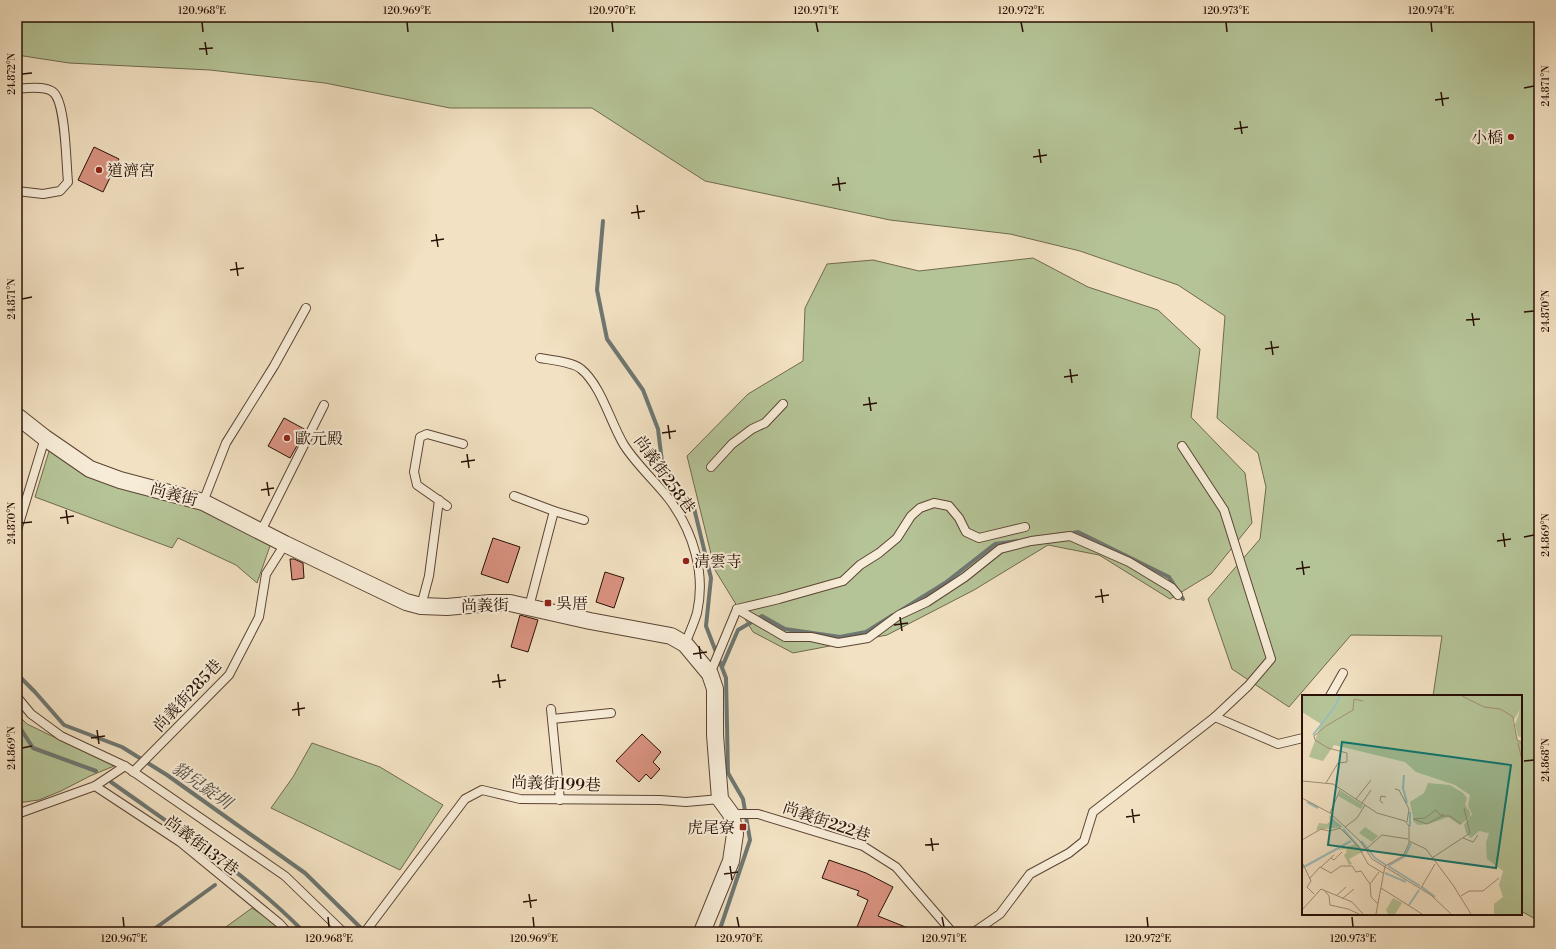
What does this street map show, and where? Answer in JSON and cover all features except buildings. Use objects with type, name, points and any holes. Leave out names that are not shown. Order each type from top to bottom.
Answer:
[{"type":"street","name":"尚義街","points":[[17,416],[45,438],[90,469],[120,480],[203,502],[380,591],[406,602],[421,606],[447,607],[510,602],[590,621],[671,636],[686,644],[711,670],[715,689],[715,735],[720,799]]},
{"type":"street","points":[[702,932],[731,862],[735,834],[731,814],[720,799]]},
{"type":"lane","points":[[17,88],[41,88],[53,91],[59,99],[63,117],[68,182],[60,191],[43,194],[17,191]]},
{"type":"lane","points":[[203,502],[226,443],[274,366],[306,308]]},
{"type":"lane","name":"尚義街258巷","points":[[540,358],[581,368],[600,395],[624,445],[669,500],[687,528],[697,557],[700,588],[697,612],[686,644]]},
{"type":"lane","points":[[711,467],[732,444],[752,429],[765,423],[783,404]]},
{"type":"lane","points":[[261,532],[324,405]]},
{"type":"lane","points":[[447,506],[417,485],[414,472],[420,437],[427,434],[463,444]]},
{"type":"lane","points":[[17,530],[45,438]]},
{"type":"lane","points":[[974,932],[1000,914],[1030,874],[1069,853],[1084,841],[1093,812],[1215,717],[1248,686],[1271,659],[1224,510],[1182,446]]},
{"type":"lane","points":[[514,496],[554,511],[584,520]]},
{"type":"lane","points":[[421,606],[429,576],[439,500]]},
{"type":"lane","points":[[737,609],[843,581],[860,564],[879,553],[897,538],[911,516],[920,508],[934,503],[948,506],[959,518],[966,532],[979,538],[1025,527]]},
{"type":"lane","points":[[529,607],[554,511]]},
{"type":"lane","points":[[737,609],[785,637],[811,637],[838,643],[868,638],[899,615],[927,602],[966,577],[1000,549],[1030,542],[1070,536],[1129,562],[1156,577],[1172,588],[1178,595]]},
{"type":"lane","name":"尚義街285巷","points":[[133,772],[151,752],[229,675],[259,617],[266,574],[285,544]]},
{"type":"lane","points":[[711,670],[737,609]]},
{"type":"lane","points":[[1331,695],[1343,673]]},
{"type":"lane","name":"尚義街137巷","points":[[17,697],[31,714],[61,736],[125,766],[285,876],[343,932]]},
{"type":"lane","points":[[551,710],[560,800]]},
{"type":"lane","points":[[552,719],[611,713]]},
{"type":"lane","points":[[1215,717],[1278,744],[1302,738]]},
{"type":"lane","points":[[17,814],[95,786],[125,766]]},
{"type":"lane","name":"尚義街137巷","points":[[95,786],[180,842],[279,923],[287,932]]},
{"type":"lane","name":"尚義街199巷","points":[[367,930],[465,799],[482,790],[520,799],[660,800],[686,802],[720,799]]},
{"type":"lane","name":"尚義街222巷","points":[[731,814],[754,814],[863,846],[896,867],[952,932]]},
{"type":"green space","points":[[17,17],[1539,17],[1539,921],[1522,912],[1522,695],[1433,695],[1442,636],[1351,635],[1289,707],[1232,669],[1208,599],[1260,539],[1266,487],[1258,453],[1217,418],[1225,316],[1178,285],[1080,251],[1010,234],[890,220],[705,181],[592,108],[450,108],[325,83],[210,70],[69,63],[17,55]]},
{"type":"green space","points":[[1033,258],[1088,287],[1158,310],[1200,349],[1191,417],[1245,473],[1252,523],[1211,574],[1170,599],[1099,555],[1048,545],[974,590],[887,635],[793,653],[753,632],[715,570],[687,456],[748,394],[803,361],[805,308],[827,264],[873,260],[919,271]]},
{"type":"green space","points":[[50,448],[203,507],[271,543],[257,583],[236,565],[178,538],[172,548],[35,497]]},
{"type":"green space","points":[[17,714],[27,724],[114,766],[39,800],[17,803]]},
{"type":"green space","points":[[312,743],[380,767],[443,805],[400,870],[271,808],[293,777]]},
{"type":"green space","points":[[252,908],[282,928],[285,932],[219,932]]},
{"type":"waterway","points":[[603,221],[597,290],[607,339],[643,390],[658,429],[663,470],[694,508],[711,578],[706,626],[726,678],[728,773],[743,799],[750,840],[719,932]]},
{"type":"waterway","points":[[1068,534],[1078,532],[1169,577],[1183,599]]},
{"type":"waterway","points":[[900,611],[945,583],[995,544],[1018,541]]},
{"type":"waterway","points":[[722,667],[738,630],[762,616],[785,629],[840,637],[866,632],[893,615]]},
{"type":"waterway","name":"貓兒錠圳","points":[[17,674],[64,725],[122,747],[167,775],[305,873],[365,932]]},
{"type":"waterway","points":[[17,723],[33,748],[96,771]]},
{"type":"waterway","points":[[111,782],[235,871],[304,932]]},
{"type":"waterway","points":[[150,932],[215,885]]},
{"type":"place","name":"小橋","points":[[1511,137]]},
{"type":"place","name":"道濟宮","points":[[99,170]]},
{"type":"place","name":"歐元殿","points":[[287,438]]},
{"type":"place","name":"清雲寺","points":[[686,561]]},
{"type":"place","name":"吳厝","points":[[548,603]]},
{"type":"place","name":"虎尾寮","points":[[743,827]]}]
